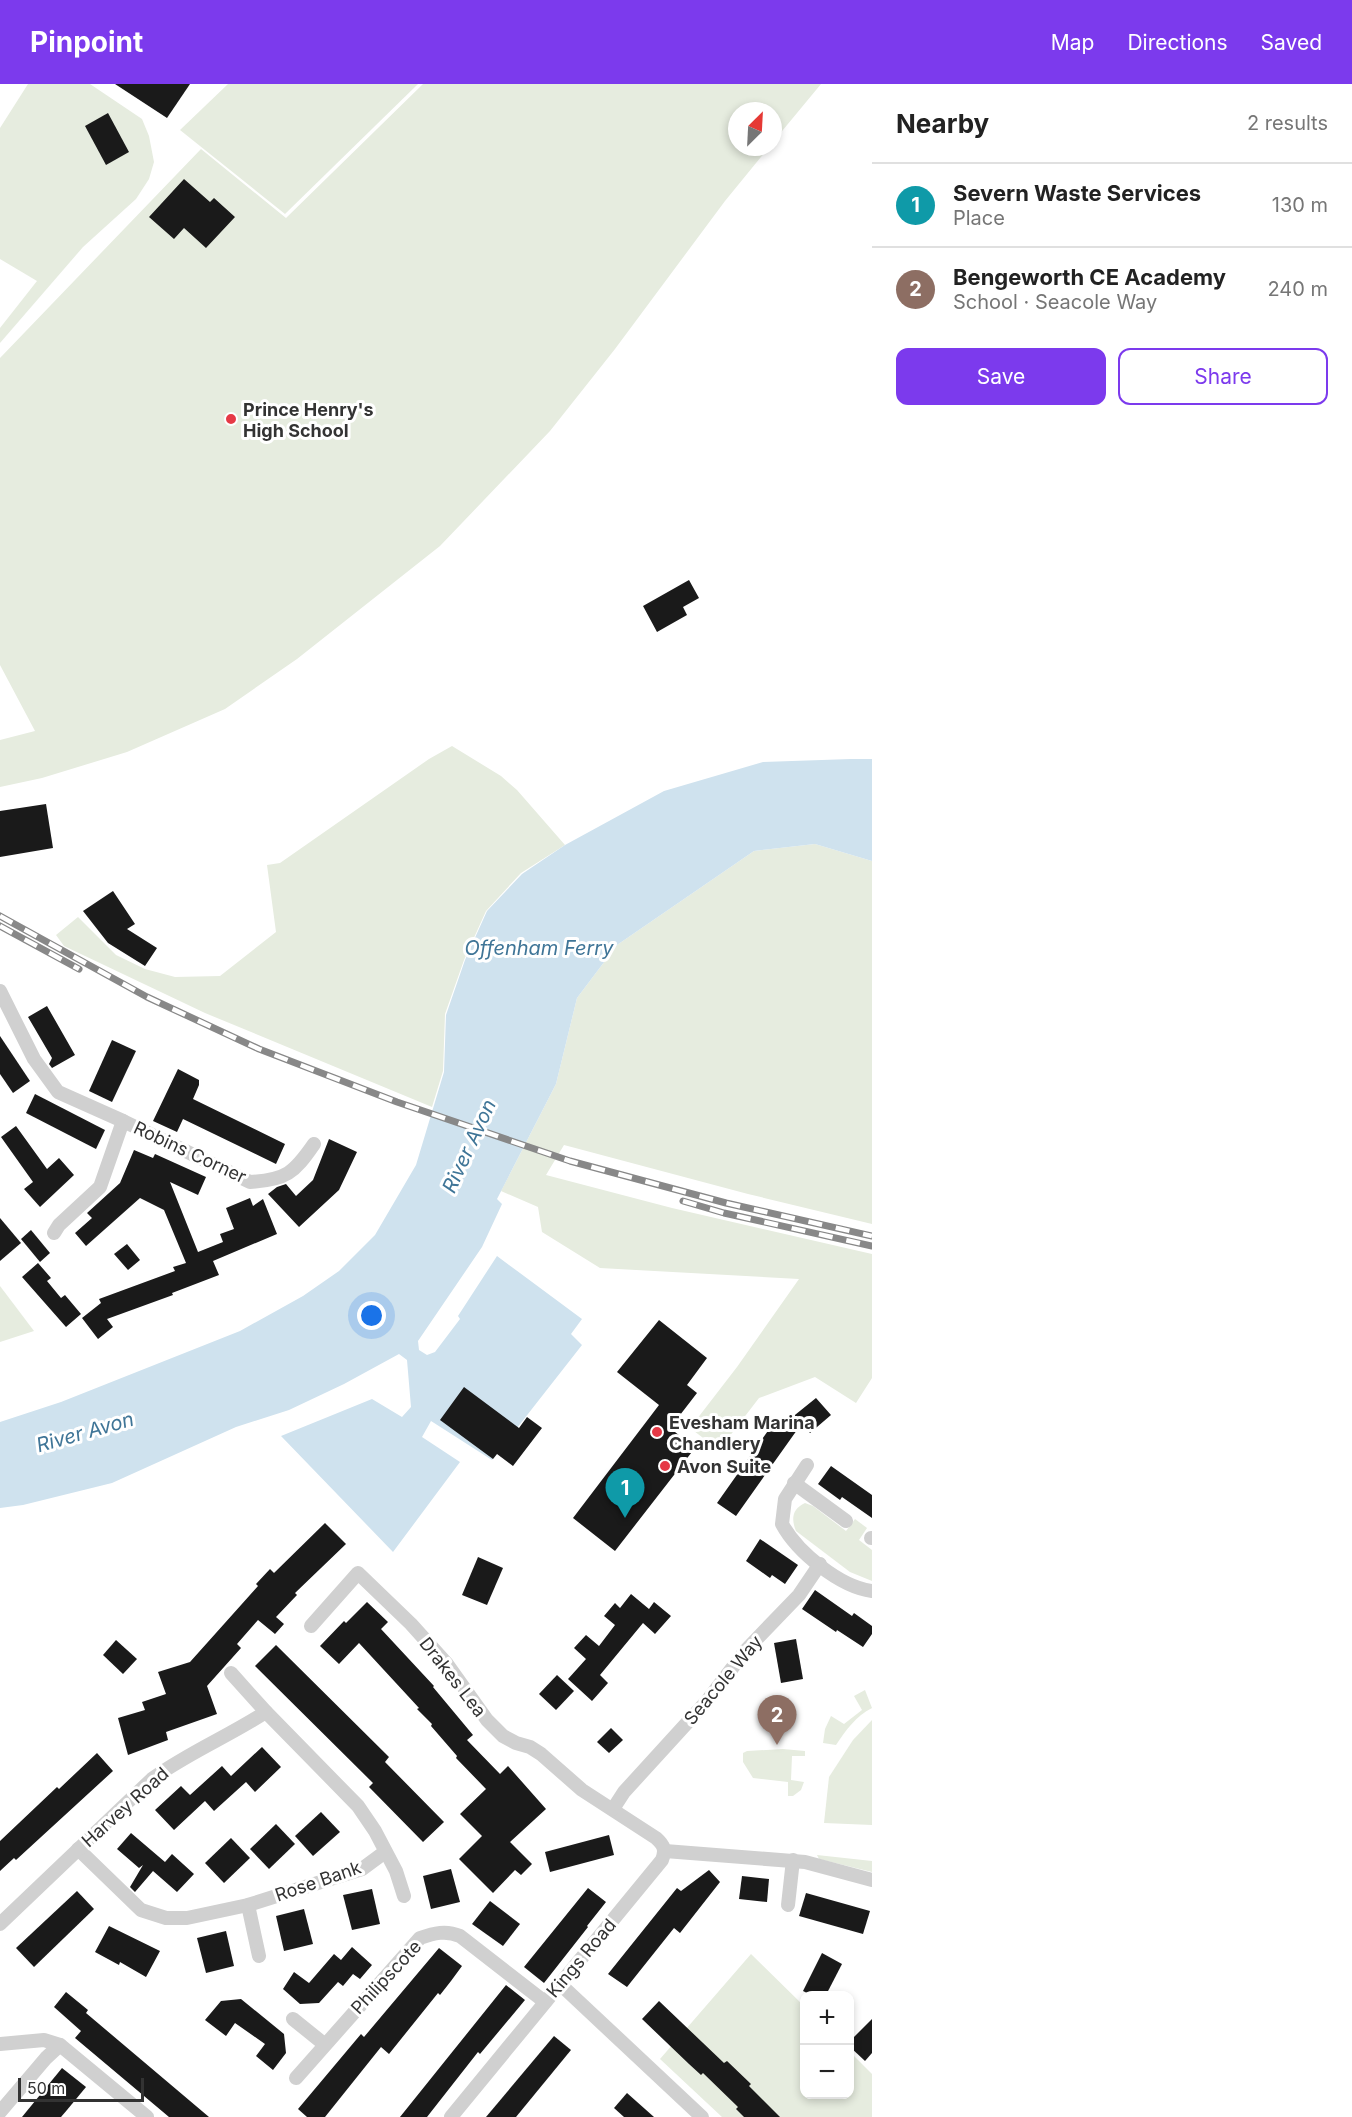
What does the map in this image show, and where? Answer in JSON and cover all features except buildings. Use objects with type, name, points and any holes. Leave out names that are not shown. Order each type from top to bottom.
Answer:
[{"type":"street","name":"Robins Corner","points":[[0,991],[34,1059],[58,1092],[250,1182],[270,1181],[292,1172],[314,1144]]},
{"type":"street","name":"Robins Corner","points":[[54,1233],[59,1225],[100,1187],[123,1121]]},
{"type":"street","points":[[807,1465],[785,1499],[782,1524],[798,1547],[820,1564],[845,1582],[872,1591]]},
{"type":"street","points":[[794,1483],[846,1521]]},
{"type":"street","name":"Seacole Way","points":[[613,1809],[624,1792],[707,1701],[746,1650],[799,1595],[820,1564]]},
{"type":"street","name":"Drakes Lea","points":[[311,1626],[358,1573],[411,1624],[447,1664],[487,1720],[503,1736],[541,1754],[582,1790],[613,1809]]},
{"type":"street","points":[[231,1673],[358,1806],[375,1831],[396,1871],[404,1896]]},
{"type":"street","name":"Harvey Road","points":[[0,1924],[152,1779],[177,1761],[238,1730],[266,1712]]},
{"type":"street","points":[[613,1809],[656,1838],[663,1844],[665,1851],[793,1860],[872,1880]]},
{"type":"street","name":"Rose Bank","points":[[78,1849],[132,1903],[151,1915],[166,1918],[187,1918],[248,1905],[362,1869],[385,1852]]},
{"type":"street","name":"Kings Road","points":[[451,2117],[662,1860],[665,1851]]},
{"type":"street","points":[[788,1905],[793,1860]]},
{"type":"street","points":[[248,1905],[259,1956]]},
{"type":"street","name":"Philipscote","points":[[296,2078],[420,1938],[432,1934],[451,1933],[460,1936],[545,2001]]},
{"type":"street","points":[[560,1984],[702,2117]]},
{"type":"street","points":[[293,2019],[324,2044]]},
{"type":"street","points":[[0,2044],[44,2040],[60,2045],[147,2117]]},
{"type":"street","points":[[0,2112],[60,2045]]},
{"type":"shaded area","points":[[28,84],[90,84],[142,119],[149,136],[154,162],[149,179],[136,199],[83,247],[0,343],[0,328],[37,281],[0,259],[0,128]]},
{"type":"shaded area","points":[[228,84],[418,84],[285,214],[180,130]]},
{"type":"shaded area","name":"Prince Henry's High School","points":[[423,84],[821,84],[782,131],[782,102],[728,102],[728,156],[762,156],[550,431],[440,546],[297,659],[225,709],[127,752],[42,778],[0,787],[0,740],[35,731],[0,665],[0,358],[201,149],[286,218]]},
{"type":"shaded area","points":[[452,746],[501,776],[517,790],[565,845],[521,873],[486,911],[464,960],[445,1014],[443,1071],[432,1107],[205,1013],[64,946],[56,935],[78,917],[116,955],[145,969],[175,977],[220,976],[276,932],[267,865],[280,863],[429,759]]},
{"type":"shaded area","points":[[815,844],[872,861],[872,1224],[564,1145],[546,1175],[672,1208],[872,1254],[872,1378],[856,1403],[815,1377],[759,1398],[719,1450],[690,1428],[737,1367],[799,1279],[600,1268],[542,1232],[538,1207],[501,1191],[556,1084],[577,998],[617,945],[754,851]]},
{"type":"shaded area","points":[[0,1286],[34,1331],[0,1342]]},
{"type":"shaded area","points":[[805,1503],[813,1506],[846,1531],[855,1519],[867,1528],[859,1540],[872,1550],[872,1581],[850,1572],[796,1531],[793,1522],[795,1511]]},
{"type":"shaded area","points":[[865,1690],[872,1708],[856,1719],[836,1745],[823,1743],[825,1729],[831,1716],[844,1724],[862,1710],[854,1696]]},
{"type":"shaded area","points":[[872,1720],[872,1825],[824,1823],[829,1777],[853,1740]]},
{"type":"shaded area","points":[[783,1749],[805,1751],[805,1756],[792,1756],[791,1780],[804,1782],[801,1790],[793,1796],[788,1796],[788,1782],[753,1778],[743,1762],[743,1753],[747,1751]]},
{"type":"shaded area","points":[[817,1855],[872,1861],[872,1872],[819,1859]]},
{"type":"shaded area","points":[[751,1954],[800,2002],[800,2099],[854,2099],[854,2056],[872,2074],[872,2117],[722,2117],[660,2059]]},
{"type":"water","name":"Offenham Ferry","points":[[872,759],[872,861],[815,844],[754,851],[617,945],[577,998],[556,1084],[497,1199],[502,1204],[482,1247],[418,1341],[419,1350],[427,1355],[435,1352],[460,1319],[458,1316],[497,1256],[582,1319],[571,1334],[582,1345],[492,1460],[431,1421],[422,1437],[460,1462],[393,1552],[281,1436],[372,1399],[402,1417],[411,1407],[407,1360],[399,1354],[289,1410],[236,1427],[112,1483],[23,1505],[0,1508],[0,1422],[61,1402],[240,1331],[303,1296],[339,1271],[375,1235],[416,1165],[444,1072],[446,1015],[465,960],[487,911],[522,874],[565,845],[664,791],[763,762]]},
{"type":"railway","points":[[0,916],[147,997],[259,1049],[397,1102],[570,1161],[726,1203],[872,1236]]},
{"type":"railway","points":[[0,926],[79,969]]},
{"type":"railway","points":[[683,1201],[724,1213],[872,1246]]},
{"type":"place","name":"Prince Henry's High School","points":[[231,419]]},
{"type":"place","name":"Evesham Marina Chandlery","points":[[657,1432]]},
{"type":"place","name":"Avon Suite","points":[[665,1466]]},
{"type":"place","name":"Severn Waste Services","points":[[625,1518]]},
{"type":"place","name":"Bengeworth CE Academy","points":[[777,1745]]},
{"type":"water label","name":"River Avon","points":[[469,1146]]},
{"type":"water label","name":"River Avon","points":[[85,1432]]}]
